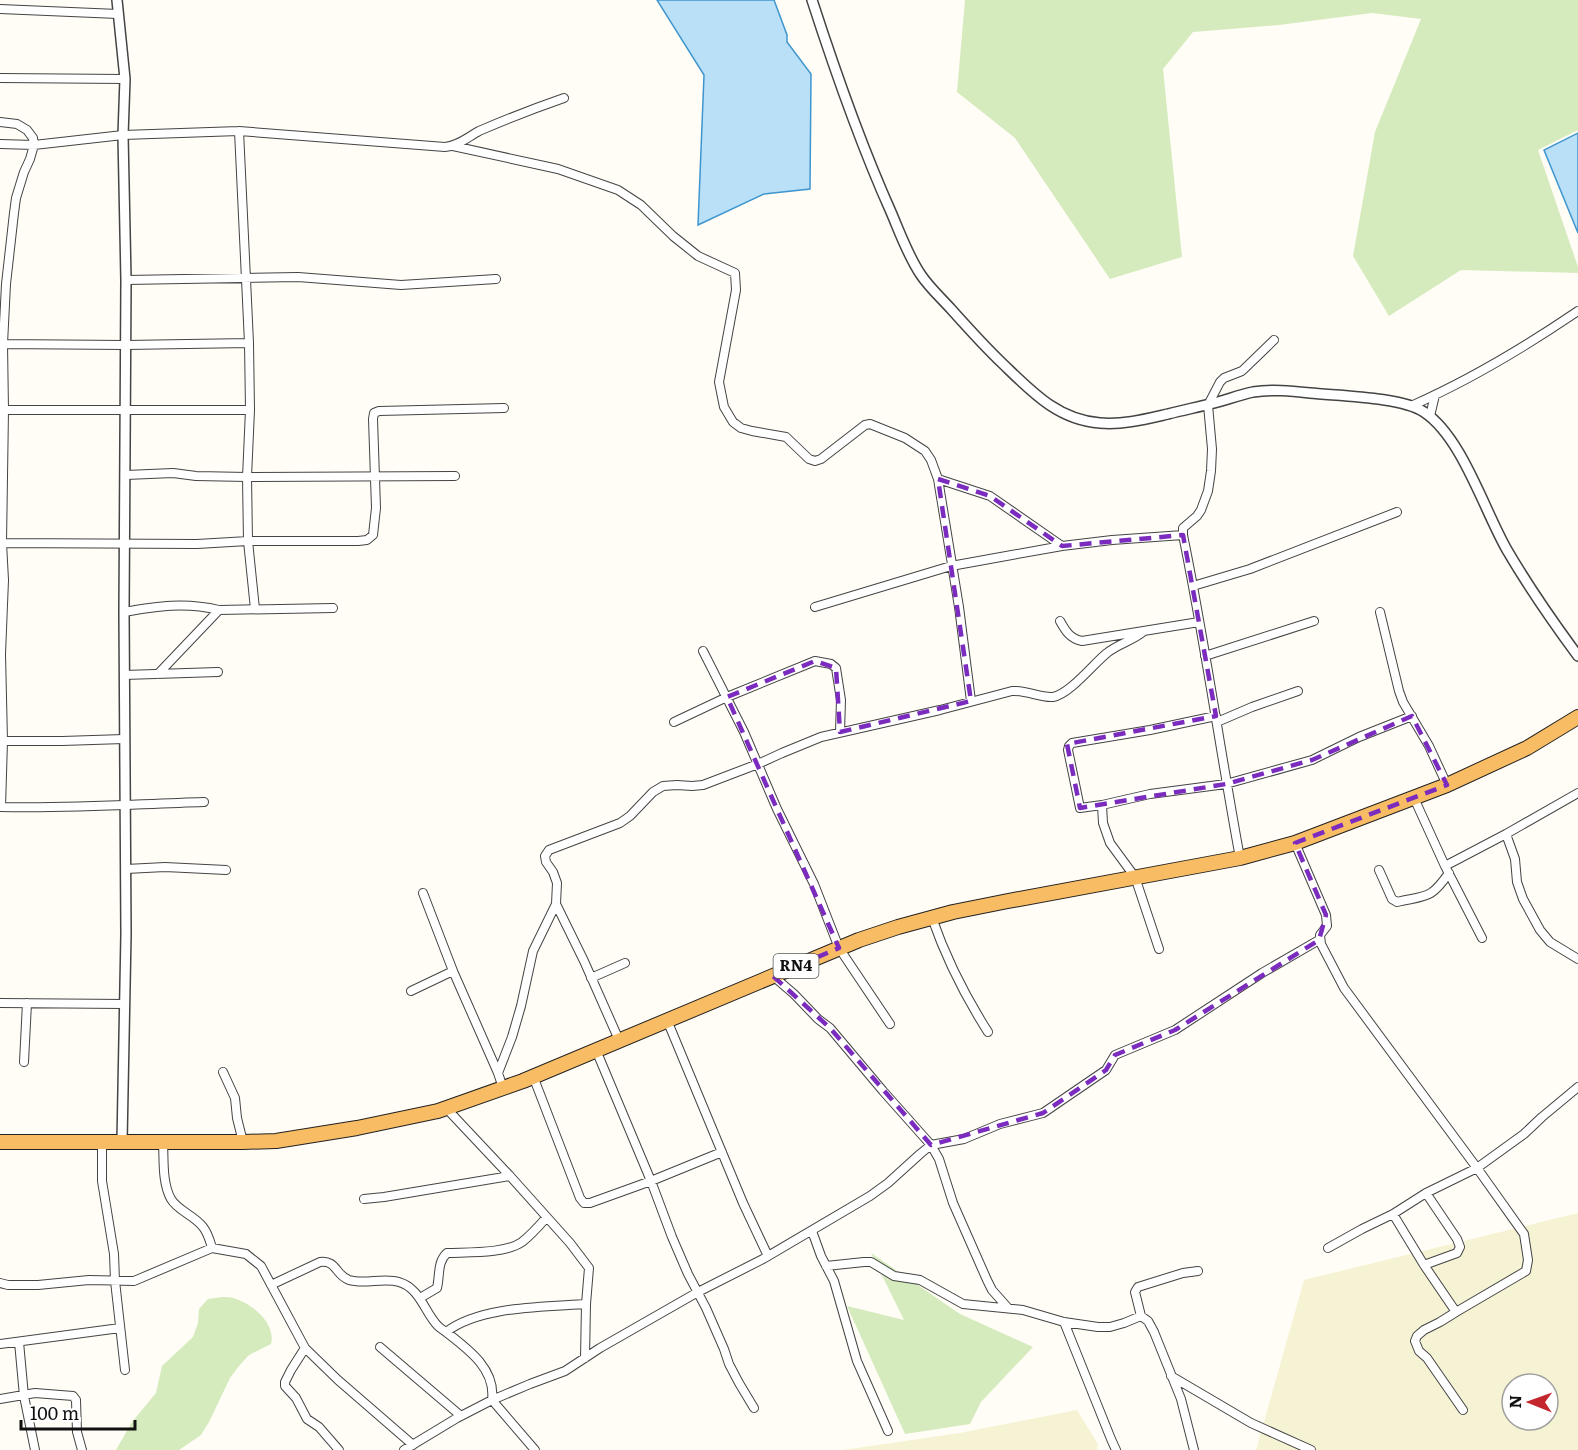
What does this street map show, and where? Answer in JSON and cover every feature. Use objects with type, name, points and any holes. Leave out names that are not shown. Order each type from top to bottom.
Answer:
[{"type":"highway","name":"RN4","points":[[0,1142],[276,1141],[357,1128],[446,1108],[533,1077],[839,948],[898,927],[1008,901],[1240,858],[1294,843],[1447,785],[1527,748],[1578,717]]},
{"type":"street","points":[[117,0],[125,79],[123,135],[126,280],[124,543],[126,869],[122,1142]]},
{"type":"street","points":[[812,0],[875,177],[912,259],[928,284],[984,345],[1034,394],[1059,412],[1082,420],[1104,423],[1140,420],[1250,393],[1276,390],[1378,399],[1411,406],[1430,416],[1453,442],[1516,566],[1578,656]]},
{"type":"street","points":[[0,9],[118,14]]},
{"type":"street","points":[[0,78],[125,79]]},
{"type":"street","points":[[453,146],[477,132],[564,98]]},
{"type":"street","points":[[0,122],[17,124],[27,130],[33,138],[34,145],[16,198],[1,344],[1,543],[4,580],[0,807],[204,802]]},
{"type":"street","points":[[239,132],[249,343],[248,541],[255,609]]},
{"type":"street","points":[[0,144],[34,145],[123,135],[239,132],[453,146],[558,169],[618,190],[641,205],[698,256],[735,273],[736,290],[719,382],[724,407],[733,422],[741,428],[786,437],[809,459],[815,461],[821,459],[865,424],[875,425],[905,438],[925,451],[938,479],[959,607],[971,701]]},
{"type":"street","points":[[126,280],[298,277],[400,285],[496,279]]},
{"type":"street","points":[[1411,406],[1435,396],[1512,354],[1578,311]]},
{"type":"street","points":[[1240,858],[1184,536],[1185,525],[1197,516],[1208,491],[1212,449],[1208,405],[1224,378],[1242,371],[1274,340]]},
{"type":"street","points":[[1,344],[249,343]]},
{"type":"street","points":[[1430,416],[1435,396]]},
{"type":"street","points":[[1,543],[197,544],[367,540],[373,535],[376,508],[374,414],[379,411],[504,408]]},
{"type":"street","points":[[2,410],[250,410]]},
{"type":"street","points":[[126,475],[173,473],[247,477],[455,476]]},
{"type":"street","points":[[938,479],[990,496],[1062,546]]},
{"type":"street","points":[[1193,586],[1250,569],[1397,513]]},
{"type":"street","points":[[815,607],[951,566],[1062,546],[1112,540],[1184,536]]},
{"type":"street","points":[[124,612],[180,605],[219,610],[333,608]]},
{"type":"street","points":[[158,674],[219,610]]},
{"type":"street","points":[[1380,612],[1399,691],[1447,785]]},
{"type":"street","points":[[1060,621],[1072,638],[1082,641],[1199,622]]},
{"type":"street","points":[[1205,656],[1314,621]]},
{"type":"street","points":[[619,1040],[556,904],[556,883],[545,856],[549,850],[620,823],[653,792],[663,786],[703,785],[821,737],[1012,691],[1021,690],[1042,696],[1056,696],[1084,676],[1104,655],[1143,632]]},
{"type":"street","points":[[703,651],[727,697],[814,885],[839,948],[890,1024]]},
{"type":"street","points":[[674,722],[727,697],[815,661],[831,664],[836,668],[841,700],[840,732]]},
{"type":"street","points":[[124,675],[218,672]]},
{"type":"street","points":[[1298,691],[1217,719],[1072,743],[1068,750],[1080,808],[1150,794],[1226,784],[1312,760],[1359,737],[1412,716]]},
{"type":"street","points":[[1,741],[124,739]]},
{"type":"street","points":[[1379,870],[1392,899],[1397,902],[1424,897],[1433,893],[1447,869],[1578,793]]},
{"type":"street","points":[[1414,798],[1482,938]]},
{"type":"street","points":[[1102,805],[1103,823],[1110,843],[1135,878],[1160,949]]},
{"type":"street","points":[[1506,834],[1513,850],[1517,882],[1523,899],[1540,930],[1550,942],[1578,959]]},
{"type":"street","points":[[1294,843],[1326,915],[1327,926],[1319,940],[1344,988],[1524,1234],[1528,1265],[1526,1271],[1424,1330],[1415,1341],[1419,1351],[1427,1358],[1463,1410]]},
{"type":"street","points":[[126,869],[175,867],[226,870]]},
{"type":"street","points":[[423,893],[453,971],[503,1088]]},
{"type":"street","points":[[498,1073],[521,1006],[533,951],[556,904]]},
{"type":"street","points":[[932,918],[941,944],[970,1003],[988,1032]]},
{"type":"street","points":[[0,1282],[8,1285],[38,1285],[89,1280],[134,1281],[212,1248],[246,1254],[261,1266],[305,1348],[313,1358],[408,1448],[492,1400],[565,1371],[600,1348],[812,1231],[888,1183],[931,1145],[964,1139],[1000,1124],[1043,1113],[1106,1070],[1115,1055],[1175,1030],[1262,973],[1319,940]]},
{"type":"street","points":[[591,978],[625,963]]},
{"type":"street","points":[[411,992],[453,971]]},
{"type":"street","points":[[773,976],[830,1028],[931,1145],[939,1159],[953,1203],[987,1280],[992,1290],[1008,1308]]},
{"type":"street","points":[[0,1003],[125,1004]]},
{"type":"street","points":[[24,1062],[27,1003]]},
{"type":"street","points":[[667,1020],[743,1203],[768,1256]]},
{"type":"street","points":[[596,1050],[651,1181],[672,1238],[714,1325],[729,1364],[754,1408]]},
{"type":"street","points":[[223,1072],[235,1098],[243,1142]]},
{"type":"street","points":[[533,1077],[580,1198],[584,1203],[590,1203],[651,1181],[722,1152]]},
{"type":"street","points":[[1328,1248],[1393,1214],[1426,1193],[1477,1168],[1524,1134],[1578,1087]]},
{"type":"street","points":[[446,1108],[570,1243],[589,1268],[585,1358]]},
{"type":"street","points":[[102,1142],[102,1181],[114,1254],[125,1370]]},
{"type":"street","points":[[163,1143],[165,1177],[171,1200],[202,1226],[212,1248]]},
{"type":"street","points":[[364,1199],[510,1176]]},
{"type":"street","points":[[1424,1265],[1457,1253],[1460,1247],[1426,1193]]},
{"type":"street","points":[[1393,1214],[1456,1312]]},
{"type":"street","points":[[420,1298],[436,1288],[441,1261],[447,1253],[487,1251],[510,1247],[528,1238],[546,1218]]},
{"type":"street","points":[[812,1231],[834,1281],[857,1361],[888,1431]]},
{"type":"street","points":[[271,1285],[320,1262],[332,1264],[341,1276],[353,1281],[401,1282],[420,1298],[438,1326],[469,1351],[485,1368],[493,1390],[492,1400],[535,1450]]},
{"type":"street","points":[[826,1266],[871,1262],[894,1276],[920,1280],[963,1304],[1008,1308],[1041,1314],[1064,1322],[1110,1327],[1141,1316]]},
{"type":"street","points":[[1194,1450],[1182,1400],[1151,1326],[1141,1316],[1135,1292],[1138,1287],[1183,1272],[1198,1271]]},
{"type":"street","points":[[446,1332],[459,1323],[480,1314],[586,1304]]},
{"type":"street","points":[[1064,1322],[1116,1450]]},
{"type":"street","points":[[0,1344],[120,1328]]},
{"type":"street","points":[[19,1342],[24,1396],[35,1450]]},
{"type":"street","points":[[380,1347],[461,1416]]},
{"type":"street","points":[[305,1348],[291,1370],[285,1386],[296,1398],[307,1419],[319,1427],[339,1450]]},
{"type":"street","points":[[1172,1376],[1251,1423],[1311,1450]]},
{"type":"street","points":[[0,1399],[35,1393],[73,1396],[76,1400],[77,1432],[82,1450]]},
{"type":"highlighted area","points":[[938,479],[990,496],[1062,546],[1183,535],[1216,716],[1067,744],[1080,808],[1226,784],[1312,760],[1412,716],[1447,785],[1295,843],[1326,915],[1319,940],[1175,1030],[1115,1055],[1106,1070],[1043,1113],[931,1145],[830,1028],[773,976],[839,948],[727,697],[815,661],[836,668],[840,732],[971,701]]},
{"type":"shaded area","points":[[1578,1213],[1578,1450],[1256,1450],[1304,1280]]},
{"type":"shaded area","points":[[1077,1410],[1098,1444],[1097,1450],[843,1450],[960,1433]]},
{"type":"green space","points":[[965,0],[1578,0],[1578,130],[1538,150],[1578,267],[1578,273],[1461,270],[1389,316],[1353,256],[1375,132],[1421,19],[1372,13],[1279,25],[1193,32],[1163,69],[1182,257],[1110,279],[1015,138],[957,92]]},
{"type":"green space","points":[[871,1253],[960,1314],[1033,1347],[981,1402],[970,1424],[905,1434],[847,1306],[904,1320]]},
{"type":"green space","points":[[234,1298],[243,1302],[262,1316],[270,1329],[271,1344],[249,1355],[239,1366],[230,1378],[201,1435],[179,1450],[116,1450],[132,1422],[156,1393],[162,1366],[193,1337],[198,1323],[199,1309],[208,1299]]},
{"type":"water","points":[[657,0],[774,0],[787,35],[787,42],[811,74],[810,189],[764,194],[698,225],[704,75]]},
{"type":"water","points":[[1578,133],[1578,233],[1544,150]]}]
